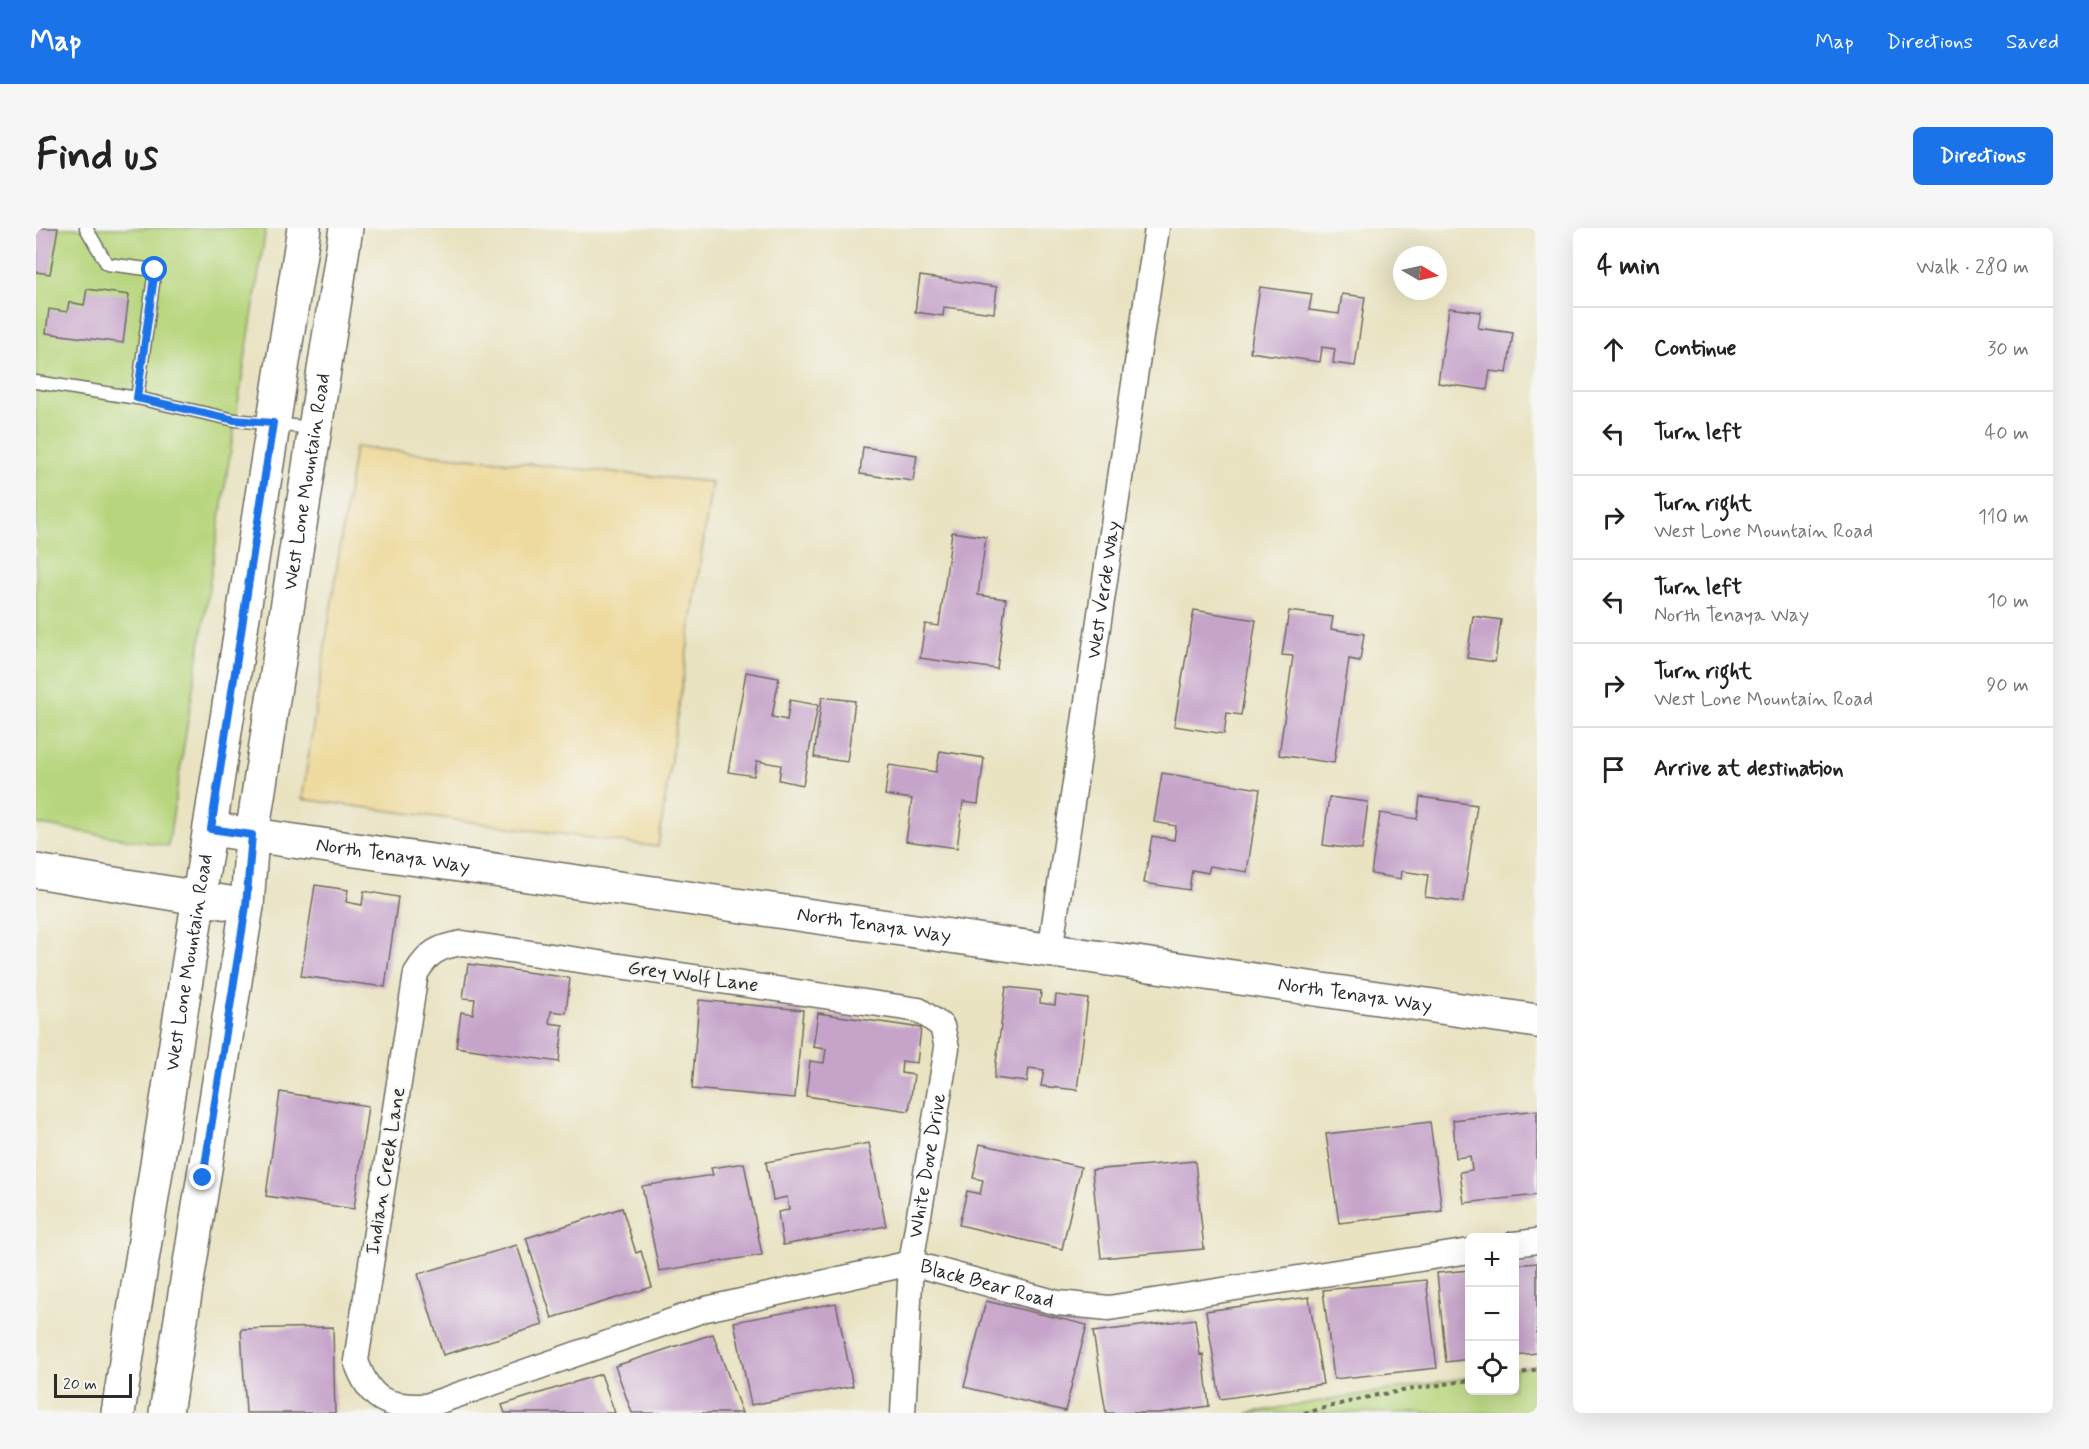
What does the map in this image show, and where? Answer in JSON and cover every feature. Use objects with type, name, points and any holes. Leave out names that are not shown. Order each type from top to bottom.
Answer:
[{"type":"main road","name":"West Lone Mountain Road","points":[[118,1413],[304,228]]},
{"type":"main road","name":"West Lone Mountain Road","points":[[166,1413],[246,906],[252,835],[346,228]]},
{"type":"main road","name":"North Tenaya Way","points":[[211,829],[1537,1021]]},
{"type":"main road","points":[[36,871],[246,906]]},
{"type":"street","name":"West Verde Way","points":[[1050,951],[1157,228]]},
{"type":"street","name":"Grey Wolf Lane","points":[[440,946],[462,943],[919,1010],[942,1026]]},
{"type":"street","name":"Indian Creek Lane","points":[[380,1399],[363,1380],[356,1360],[416,973],[427,956],[440,946]]},
{"type":"street","name":"White Dove Drive","points":[[903,1413],[911,1263],[947,1048],[942,1026]]},
{"type":"street","points":[[1519,1243],[1537,1241]]},
{"type":"street","name":"Black Bear Road","points":[[380,1399],[397,1407],[426,1406],[706,1309],[911,1263],[1058,1303],[1109,1308],[1465,1252]]},
{"type":"lane","points":[[86,228],[107,264],[155,270],[137,398]]},
{"type":"lane","points":[[36,382],[137,398],[235,420],[315,428]]},
{"type":"path","points":[[1519,1374],[1537,1369]]},
{"type":"path","points":[[1304,1413],[1377,1395],[1465,1381]]},
{"type":"green space","points":[[36,228],[266,228],[168,846],[36,824]]},
{"type":"green space","points":[[1537,1365],[1537,1413],[1247,1413],[1465,1378],[1465,1395],[1519,1395],[1519,1368]]},
{"type":"sand","points":[[355,447],[712,482],[658,847],[302,799]]},
{"type":"building","points":[[36,228],[58,228],[50,274],[36,272]]},
{"type":"building","points":[[920,276],[997,287],[994,313],[944,307],[943,316],[915,312]]},
{"type":"building","points":[[1260,287],[1312,294],[1309,310],[1339,314],[1342,294],[1365,297],[1355,366],[1333,363],[1335,349],[1322,347],[1320,362],[1250,352]]},
{"type":"building","points":[[87,289],[129,295],[123,343],[46,333],[49,309],[67,312],[69,302],[84,305]]},
{"type":"building","points":[[1449,308],[1481,312],[1478,328],[1513,333],[1507,373],[1490,371],[1487,390],[1438,383]]},
{"type":"building","points":[[863,447],[917,455],[913,481],[860,474]]},
{"type":"building","points":[[952,532],[986,537],[978,595],[1006,599],[997,669],[920,658],[925,624],[939,626]]},
{"type":"building","points":[[1194,610],[1256,620],[1241,715],[1227,713],[1224,734],[1174,726]]},
{"type":"building","points":[[1289,611],[1333,617],[1331,629],[1364,634],[1360,661],[1349,659],[1334,763],[1279,755],[1293,656],[1282,655]]},
{"type":"building","points":[[1473,616],[1501,620],[1495,662],[1467,658]]},
{"type":"building","points":[[746,672],[779,678],[772,717],[787,720],[790,700],[818,705],[803,785],[779,780],[781,765],[757,761],[754,776],[728,772]]},
{"type":"building","points":[[822,697],[855,701],[847,762],[814,757]]},
{"type":"building","points":[[940,751],[984,758],[978,804],[963,802],[957,848],[906,841],[912,799],[885,795],[889,765],[936,772]]},
{"type":"building","points":[[1162,773],[1260,789],[1247,872],[1210,866],[1208,873],[1192,870],[1189,890],[1144,883],[1152,836],[1174,840],[1176,826],[1154,822]]},
{"type":"building","points":[[1329,797],[1368,802],[1362,850],[1323,845]]},
{"type":"building","points":[[1420,797],[1477,805],[1463,902],[1425,897],[1428,875],[1402,871],[1401,879],[1371,874],[1380,813],[1417,819]]},
{"type":"building","points":[[315,885],[348,890],[346,902],[362,905],[364,891],[398,897],[385,987],[301,976]]},
{"type":"building","points":[[468,964],[570,978],[566,1013],[551,1011],[549,1023],[563,1025],[559,1062],[456,1047],[461,1012],[473,1014],[475,999],[463,998]]},
{"type":"building","points":[[1006,987],[1041,991],[1040,1003],[1055,1005],[1056,995],[1088,999],[1077,1090],[1041,1086],[1044,1070],[1029,1068],[1027,1082],[994,1078]]},
{"type":"building","points":[[699,1000],[803,1010],[795,1098],[692,1089]]},
{"type":"building","points":[[818,1013],[921,1028],[917,1063],[902,1061],[901,1073],[914,1075],[909,1111],[806,1096],[810,1061],[824,1063],[826,1049],[813,1047]]},
{"type":"building","points":[[280,1092],[368,1106],[354,1209],[266,1196]]},
{"type":"building","points":[[1537,1110],[1537,1195],[1464,1203],[1460,1172],[1472,1170],[1470,1156],[1456,1158],[1453,1120]]},
{"type":"building","points":[[1430,1122],[1442,1211],[1339,1223],[1326,1134]]},
{"type":"building","points":[[869,1143],[886,1226],[783,1245],[778,1212],[789,1210],[787,1197],[773,1200],[766,1162]]},
{"type":"building","points":[[980,1144],[1081,1167],[1062,1249],[959,1225],[967,1191],[980,1194],[983,1180],[973,1178]]},
{"type":"building","points":[[1195,1161],[1204,1249],[1101,1258],[1092,1170]]},
{"type":"building","points":[[744,1163],[762,1255],[659,1271],[642,1186],[713,1175],[711,1168]]},
{"type":"building","points":[[622,1208],[636,1253],[641,1251],[652,1287],[552,1318],[526,1238]]},
{"type":"building","points":[[517,1245],[543,1325],[443,1355],[418,1274]]},
{"type":"building","points":[[1537,1263],[1537,1353],[1519,1355],[1519,1265]]},
{"type":"building","points":[[1465,1270],[1465,1360],[1446,1362],[1437,1273]]},
{"type":"building","points":[[1426,1280],[1437,1368],[1334,1379],[1323,1290]]},
{"type":"building","points":[[1309,1297],[1323,1384],[1220,1399],[1206,1311]]},
{"type":"building","points":[[986,1301],[1087,1325],[1065,1411],[964,1387]]},
{"type":"building","points":[[836,1303],[853,1386],[751,1405],[734,1322]]},
{"type":"building","points":[[1195,1319],[1200,1355],[1203,1354],[1209,1406],[1159,1413],[1106,1413],[1093,1332]]},
{"type":"building","points":[[333,1327],[335,1413],[246,1413],[241,1329]]},
{"type":"building","points":[[713,1334],[742,1413],[632,1413],[615,1366]]},
{"type":"building","points":[[601,1374],[615,1413],[505,1413],[502,1405]]},
{"type":"route","points":[[155,270],[137,398],[235,420],[273,423],[211,829],[252,835],[246,906],[203,1178]]}]
